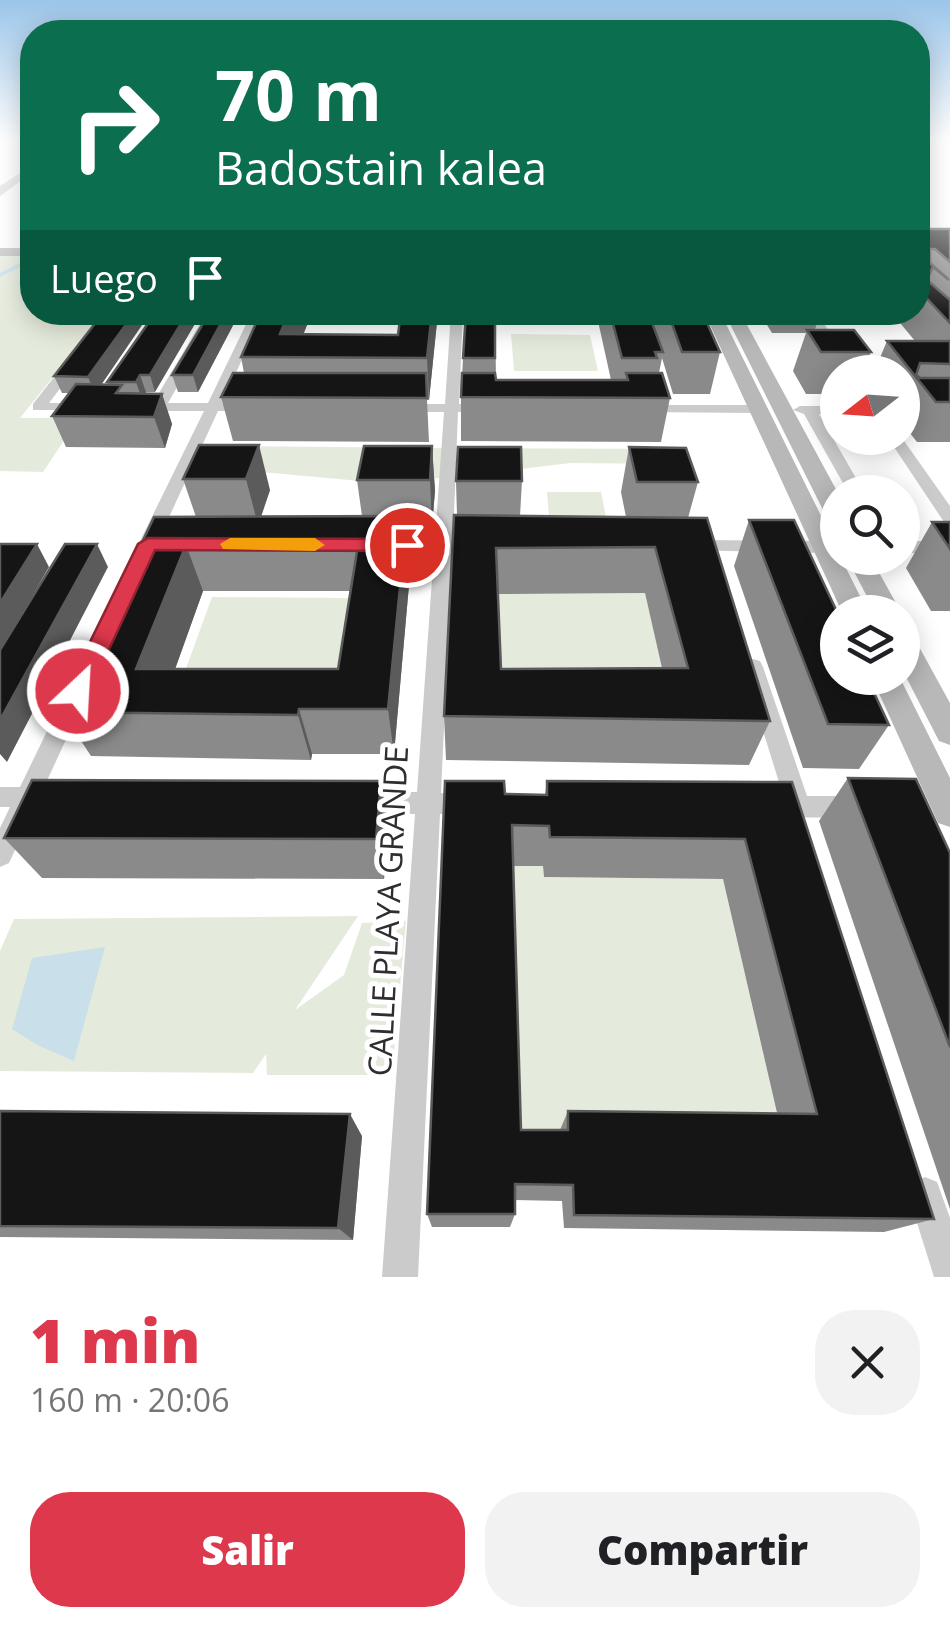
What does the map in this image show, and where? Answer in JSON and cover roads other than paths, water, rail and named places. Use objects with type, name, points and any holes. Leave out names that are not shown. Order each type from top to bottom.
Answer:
[{"type":"street","points":[[158,407],[205,325]]},
{"type":"street","points":[[137,566],[157,544],[213,407],[252,325]]},
{"type":"street","name":"CALLE PLAYA GRANDE","points":[[400,1277],[456,325]]},
{"type":"street","points":[[720,325],[820,488]]},
{"type":"street","points":[[737,325],[820,537]]},
{"type":"street","points":[[819,325],[839,355]]},
{"type":"street","points":[[89,341],[38,407],[100,403]]},
{"type":"street","points":[[128,407],[273,407]]},
{"type":"street","points":[[387,408],[510,408]]},
{"type":"street","points":[[630,408],[820,410]]},
{"type":"street","points":[[810,412],[846,475]]},
{"type":"street","points":[[907,455],[950,518]]},
{"type":"street","points":[[365,545],[482,546]]},
{"type":"street","points":[[675,546],[820,547]]},
{"type":"street","points":[[920,547],[950,547]]},
{"type":"street","points":[[746,647],[801,816]]},
{"type":"street","points":[[0,854],[86,673]]},
{"type":"street","points":[[920,675],[950,732]]},
{"type":"street","points":[[894,695],[950,812]]},
{"type":"street","points":[[332,802],[486,804]]},
{"type":"street","points":[[740,806],[801,816],[885,807]]},
{"type":"street","points":[[914,1160],[950,1272]]},
{"type":"water","points":[[105,947],[74,1061],[12,1029],[32,958]]},
{"type":"waterway","points":[[0,275],[20,265]]}]
